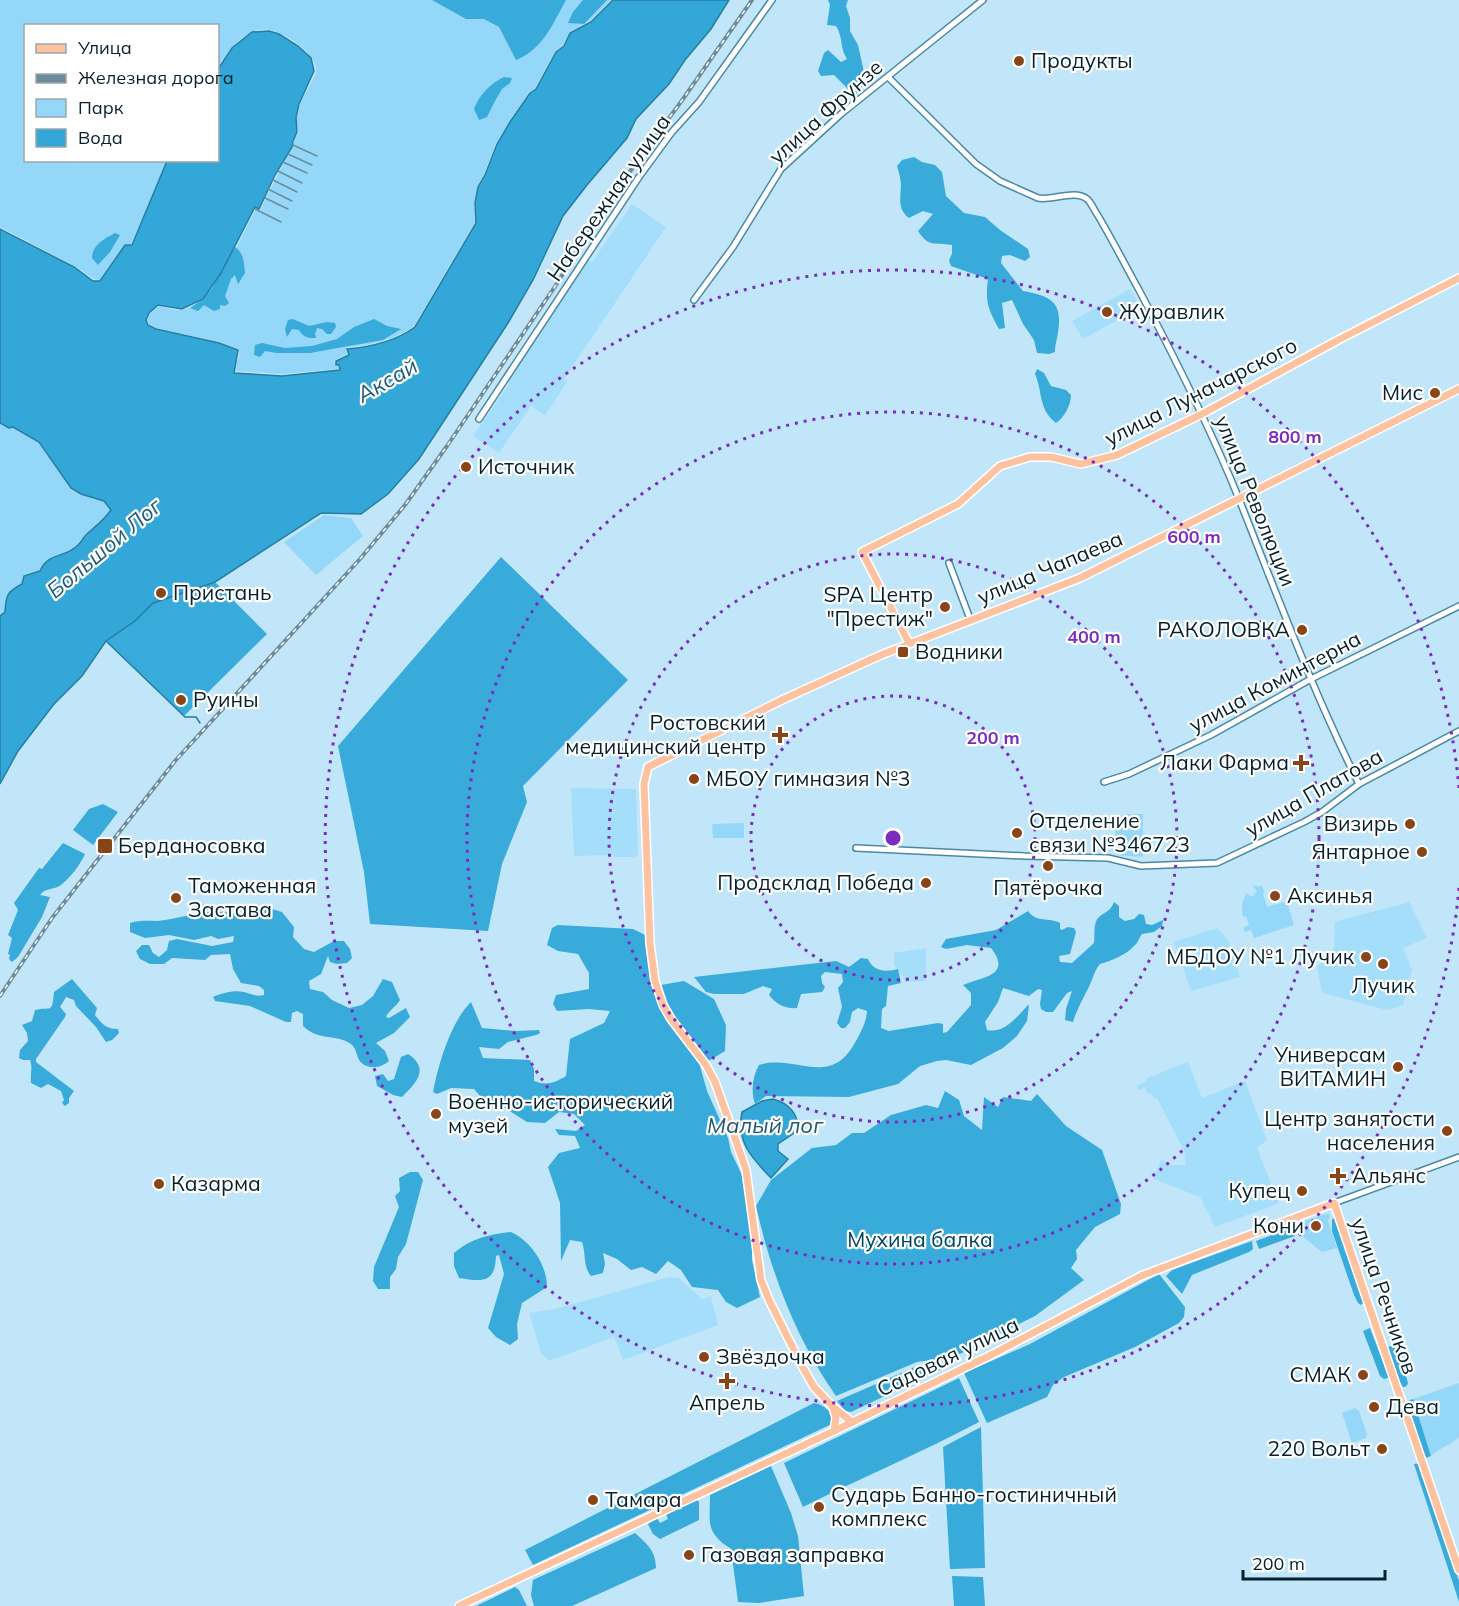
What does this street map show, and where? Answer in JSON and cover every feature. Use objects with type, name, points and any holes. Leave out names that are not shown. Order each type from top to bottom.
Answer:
[{"type":"main road","name":"улица Луначарского","points":[[909,643],[862,552],[958,504],[971,494],[990,473],[1010,462],[1040,456],[1081,464],[1117,455],[1202,414],[1459,278]]},
{"type":"main road","name":"улица Чапаева","points":[[833,1407],[814,1387],[801,1366],[769,1300],[761,1280],[751,1192],[740,1151],[711,1074],[671,1019],[663,1005],[655,981],[650,943],[644,784],[648,767],[784,699],[909,643],[1080,578],[1459,389]]},
{"type":"main road","name":"улица Речников","points":[[1335,1203],[1459,1570]]},
{"type":"main road","name":"Садовая улица","points":[[459,1606],[679,1501],[834,1431],[1025,1338],[1141,1276],[1335,1203]]},
{"type":"main road","points":[[833,1407],[852,1422]]},
{"type":"main road","points":[[833,1407],[837,1418],[834,1431]]},
{"type":"street","name":"Набережная улица","points":[[479,419],[639,177],[672,132],[699,102],[772,0]]},
{"type":"street","name":"улица Фрунзе","points":[[694,300],[733,247],[782,169],[842,114],[983,0]]},
{"type":"street","name":"улица Революции","points":[[888,77],[976,164],[988,173],[1023,192],[1045,200],[1071,195],[1087,199],[1106,229],[1202,414],[1331,728],[1359,784]]},
{"type":"street","points":[[949,563],[970,619]]},
{"type":"street","name":"улица Коминтерна","points":[[1104,782],[1129,774],[1211,735],[1311,679],[1459,606]]},
{"type":"street","name":"улица Платова","points":[[856,848],[1108,858],[1141,866],[1217,863],[1304,822],[1341,799],[1359,784],[1459,731]]},
{"type":"street","name":"Садовая улица","points":[[1335,1203],[1459,1157]]},
{"type":"shaded area","points":[[632,204],[666,227],[564,379],[567,382],[545,415],[531,406],[499,453],[473,436],[509,384],[506,381],[586,258],[592,262]]},
{"type":"shaded area","name":"Журавлик","points":[[1130,289],[1137,301],[1125,308],[1125,316],[1083,339],[1072,321]]},
{"type":"shaded area","points":[[571,788],[636,789],[638,854],[635,857],[574,856]]},
{"type":"shaded area","name":"МБДОУ №1 Лучик","points":[[1409,902],[1427,938],[1403,948],[1412,970],[1403,1005],[1387,1010],[1322,993],[1317,967],[1334,948],[1335,922]]},
{"type":"shaded area","points":[[1217,928],[1228,940],[1240,977],[1191,991],[1174,942]]},
{"type":"shaded area","points":[[926,948],[926,981],[905,982],[899,970],[894,966],[894,953]]},
{"type":"shaded area","points":[[1188,1062],[1202,1098],[1245,1081],[1267,1140],[1257,1148],[1279,1203],[1215,1227],[1200,1197],[1154,1179],[1161,1160],[1169,1165],[1186,1165],[1185,1153],[1158,1100],[1151,1093],[1148,1094],[1145,1088],[1138,1090],[1137,1086],[1147,1081],[1147,1078]]},
{"type":"shaded area","points":[[669,1277],[679,1278],[702,1299],[711,1296],[718,1325],[623,1360],[614,1337],[549,1361],[541,1353],[529,1313],[559,1308]]},
{"type":"green space","points":[[0,0],[611,0],[590,21],[569,32],[563,45],[555,51],[535,88],[529,92],[496,143],[477,187],[474,203],[475,222],[414,326],[382,341],[346,347],[347,354],[334,360],[338,369],[282,374],[236,371],[239,349],[219,342],[156,328],[147,320],[158,306],[181,310],[193,306],[205,297],[225,268],[256,209],[260,211],[299,133],[297,117],[301,101],[316,72],[315,65],[312,58],[300,46],[271,30],[262,29],[247,35],[234,46],[219,65],[219,24],[24,24],[24,162],[170,162],[131,244],[125,244],[100,280],[94,279],[75,266],[0,227]]},
{"type":"green space","points":[[432,0],[566,0],[540,43],[525,56],[516,60],[499,27],[484,19],[466,19]]},
{"type":"green space","points":[[583,0],[607,0],[584,24],[568,23],[573,12]]},
{"type":"green space","points":[[828,0],[848,0],[846,6],[850,18],[850,31],[858,45],[864,72],[861,91],[855,94],[834,75],[821,76],[818,71],[824,53],[828,50],[841,62],[847,59],[836,26],[827,25],[830,5]]},
{"type":"green space","points":[[504,77],[512,78],[510,83],[502,89],[487,117],[479,120],[474,109],[479,99],[490,86]]},
{"type":"green space","points":[[914,157],[922,162],[935,165],[942,172],[946,196],[964,213],[985,217],[1028,249],[1030,257],[1025,261],[1010,255],[1002,256],[1001,263],[1023,291],[1041,295],[1056,307],[1059,322],[1055,352],[1037,353],[1034,340],[1023,324],[1012,300],[1002,303],[1005,328],[999,329],[988,305],[988,279],[951,266],[949,260],[952,245],[925,240],[918,231],[933,214],[923,211],[909,218],[905,215],[900,204],[901,181],[897,166],[902,160]]},
{"type":"green space","points":[[115,233],[120,235],[110,252],[98,265],[92,258],[94,249]]},
{"type":"green space","points":[[235,247],[242,255],[245,273],[238,284],[235,275],[231,279],[225,296],[229,303],[225,306],[220,305],[220,309],[214,311],[204,305],[198,311],[190,308],[203,299],[212,288]]},
{"type":"green space","points":[[293,319],[309,326],[327,322],[335,323],[336,327],[331,334],[317,328],[316,338],[306,337],[299,330],[292,329],[287,337],[285,329],[288,320]]},
{"type":"green space","points":[[374,319],[387,326],[401,329],[383,340],[310,353],[265,351],[260,357],[254,355],[255,345],[262,343],[285,348],[312,346],[337,339],[354,327]]},
{"type":"green space","points":[[1037,369],[1044,373],[1051,386],[1066,390],[1071,395],[1066,411],[1056,423],[1046,412],[1035,374]]},
{"type":"green space","points":[[0,423],[9,428],[13,427],[38,442],[71,488],[81,494],[104,501],[111,510],[71,551],[56,555],[40,571],[22,578],[22,584],[12,589],[5,612],[0,616]]},
{"type":"green space","points":[[324,515],[351,518],[363,536],[316,575],[284,542]]},
{"type":"green space","points":[[501,557],[628,680],[523,786],[527,802],[502,864],[488,931],[370,924],[364,872],[338,746]]},
{"type":"green space","points":[[215,582],[267,634],[184,716],[106,641],[135,621],[153,603]]},
{"type":"green space","points":[[103,804],[118,812],[93,845],[73,830],[89,809]]},
{"type":"green space","points":[[1143,814],[1143,857],[1117,855],[1114,817]]},
{"type":"green space","points":[[744,823],[744,838],[713,838],[712,824]]},
{"type":"green space","points":[[63,843],[85,854],[65,882],[40,895],[50,897],[42,917],[18,957],[12,962],[8,954],[12,938],[8,935],[18,910],[14,903],[39,868],[42,869]]},
{"type":"green space","points":[[1256,885],[1258,887],[1261,885],[1265,892],[1263,894],[1267,907],[1287,901],[1294,925],[1254,938],[1251,930],[1244,932],[1244,927],[1249,925],[1246,916],[1243,917],[1243,901],[1247,893],[1252,897],[1257,891],[1253,887]]},
{"type":"green space","points":[[1114,902],[1119,906],[1119,917],[1125,921],[1134,919],[1139,914],[1144,915],[1146,924],[1152,925],[1163,920],[1162,926],[1154,932],[1142,934],[1135,945],[1123,955],[1100,964],[1073,1022],[1065,1020],[1072,991],[1067,993],[1053,1012],[1046,1012],[1041,1009],[1040,1004],[1042,990],[1038,989],[1029,996],[1003,988],[998,1002],[985,1022],[987,1030],[993,1031],[1005,1027],[1029,1006],[1027,1021],[1017,1036],[1003,1048],[971,1065],[946,1060],[920,1066],[898,1084],[849,1097],[766,1096],[755,1104],[753,1095],[755,1074],[759,1065],[785,1063],[822,1067],[833,1065],[843,1058],[853,1046],[864,1025],[867,1011],[858,1008],[852,1012],[850,1022],[845,1028],[841,1028],[837,1023],[842,1007],[838,988],[843,982],[842,974],[825,972],[821,976],[825,987],[822,992],[801,994],[797,1008],[785,1007],[778,1003],[769,995],[772,989],[763,986],[744,994],[714,994],[706,992],[694,977],[836,961],[849,967],[861,958],[868,959],[880,970],[898,969],[901,983],[888,986],[886,1006],[882,1009],[881,1028],[889,1031],[938,1023],[943,1024],[943,1033],[947,1032],[971,1005],[971,993],[963,985],[992,974],[997,970],[998,964],[997,957],[991,948],[967,945],[946,949],[941,947],[946,939],[996,930],[1028,911],[1035,917],[1060,923],[1062,930],[1068,927],[1074,928],[1076,932],[1070,954],[1059,956],[1060,962],[1072,963],[1094,943],[1097,919],[1109,910]]},
{"type":"green space","points":[[265,907],[282,912],[294,927],[293,937],[304,949],[314,952],[334,941],[344,941],[350,949],[352,958],[347,963],[330,962],[328,956],[321,974],[309,981],[310,989],[323,992],[332,1000],[349,1008],[362,1005],[373,996],[383,979],[392,982],[400,1000],[386,1017],[389,1018],[406,1008],[410,1017],[394,1033],[376,1043],[385,1051],[389,1061],[376,1067],[363,1064],[351,1044],[309,1031],[303,1026],[303,1014],[297,1011],[292,1013],[291,1022],[286,1022],[250,1006],[215,1001],[213,997],[232,992],[264,995],[264,990],[259,986],[241,983],[233,969],[230,954],[211,955],[205,960],[172,958],[164,964],[150,964],[140,959],[136,951],[142,945],[149,945],[153,953],[159,957],[167,950],[169,941],[177,939],[212,946],[233,942],[234,936],[218,939],[211,936],[194,940],[169,935],[145,938],[130,932],[130,923],[134,922],[158,921],[210,912],[250,913]]},
{"type":"green space","points":[[558,925],[633,929],[647,936],[655,986],[684,981],[714,999],[726,1025],[725,1051],[700,1066],[707,1091],[728,1138],[752,1207],[752,1260],[760,1297],[737,1308],[726,1302],[718,1290],[692,1287],[681,1270],[668,1261],[656,1274],[642,1267],[631,1270],[617,1259],[603,1253],[605,1264],[603,1273],[591,1276],[587,1268],[582,1242],[570,1240],[561,1261],[560,1203],[548,1167],[559,1153],[580,1148],[575,1136],[559,1135],[555,1129],[576,1131],[585,1125],[574,1114],[559,1112],[545,1123],[527,1122],[505,1108],[486,1103],[474,1089],[451,1088],[437,1094],[433,1092],[442,1057],[457,1020],[471,1002],[482,1028],[516,1031],[539,1030],[540,1033],[508,1042],[499,1049],[479,1047],[483,1058],[530,1060],[534,1069],[534,1081],[539,1083],[550,1083],[566,1076],[570,1039],[604,1023],[610,1011],[589,1009],[557,1011],[553,1004],[556,995],[589,989],[589,973],[578,954],[558,951],[547,945],[552,928]]},
{"type":"green space","points":[[72,979],[97,1008],[95,1015],[100,1021],[107,1027],[118,1029],[119,1033],[106,1042],[96,1027],[76,1006],[74,1000],[66,997],[60,1007],[66,1014],[65,1017],[36,1059],[36,1062],[74,1091],[69,1098],[69,1103],[65,1106],[62,1103],[64,1100],[61,1091],[48,1084],[41,1088],[31,1083],[30,1060],[19,1058],[20,1050],[28,1041],[27,1033],[22,1025],[32,1021],[35,1010],[50,1008],[54,992]]},
{"type":"green space","points":[[408,1054],[419,1065],[420,1071],[416,1082],[407,1092],[402,1097],[377,1086],[375,1076],[383,1074],[388,1081],[394,1079],[401,1057]]},
{"type":"green space","name":"Мухина балка","points":[[945,1091],[959,1100],[964,1116],[982,1130],[984,1097],[998,1107],[1003,1097],[1031,1101],[1037,1094],[1066,1126],[1102,1150],[1121,1204],[1120,1214],[1095,1227],[1076,1250],[1077,1259],[1071,1268],[1084,1280],[1035,1316],[954,1357],[917,1362],[836,1396],[809,1352],[787,1305],[769,1256],[756,1206],[771,1180],[812,1148],[836,1145],[852,1133],[864,1133],[891,1115],[926,1105],[938,1108]]},
{"type":"green space","points":[[410,1172],[418,1172],[423,1180],[406,1244],[398,1257],[396,1269],[390,1277],[390,1289],[378,1289],[373,1281],[374,1267],[399,1207],[395,1196],[400,1191],[399,1178]]},
{"type":"green space","points":[[1329,1213],[1328,1220],[1337,1248],[1322,1252],[1301,1235],[1295,1224]]},
{"type":"green space","points":[[1335,1218],[1364,1302],[1361,1305],[1354,1295],[1332,1231],[1332,1219]]},
{"type":"green space","points":[[1291,1228],[1296,1230],[1295,1236],[1259,1249],[1256,1241]]},
{"type":"green space","points":[[511,1232],[525,1241],[541,1262],[547,1287],[522,1303],[517,1324],[518,1339],[510,1345],[496,1337],[488,1328],[504,1274],[499,1255],[496,1256],[490,1276],[486,1279],[475,1280],[459,1278],[454,1266],[454,1253],[481,1238]]},
{"type":"green space","points":[[1252,1241],[1253,1249],[1249,1252],[1192,1275],[1182,1294],[1166,1276],[1172,1270]]},
{"type":"green space","points":[[1159,1274],[1185,1307],[1184,1317],[1179,1323],[1135,1347],[1064,1377],[1053,1385],[1047,1397],[987,1423],[964,1373],[1030,1344]]},
{"type":"green space","points":[[1370,1328],[1388,1378],[1384,1379],[1380,1376],[1363,1331]]},
{"type":"green space","points":[[1395,1346],[1407,1379],[1408,1384],[1405,1387],[1400,1383],[1393,1369],[1388,1348]]},
{"type":"green space","points":[[945,1363],[948,1366],[851,1412],[845,1411],[837,1401],[917,1366]]},
{"type":"green space","points":[[959,1378],[979,1422],[803,1507],[784,1463]]},
{"type":"green space","points":[[1459,1383],[1459,1437],[1431,1456],[1413,1399]]},
{"type":"green space","points":[[1413,1399],[1431,1456],[1423,1459],[1405,1402]]},
{"type":"green space","points":[[814,1403],[825,1407],[836,1422],[533,1565],[525,1550]]},
{"type":"green space","points":[[1355,1408],[1359,1411],[1367,1434],[1366,1438],[1352,1443],[1342,1413]]},
{"type":"green space","points":[[981,1427],[985,1568],[950,1569],[943,1447]]},
{"type":"green space","points":[[1420,1463],[1459,1581],[1459,1602],[1414,1464]]},
{"type":"green space","points":[[771,1466],[798,1536],[804,1596],[759,1603],[738,1602],[731,1549],[717,1537],[711,1526],[710,1495]]},
{"type":"green space","points":[[696,1499],[699,1502],[699,1520],[660,1539],[653,1534],[648,1524],[657,1518],[660,1523],[668,1519],[666,1514]]},
{"type":"green space","points":[[635,1533],[653,1552],[656,1568],[572,1606],[534,1606],[531,1595],[533,1580]]},
{"type":"green space","points":[[952,1576],[983,1577],[985,1606],[954,1606]]},
{"type":"green space","points":[[515,1587],[527,1606],[476,1606]]},
{"type":"water","points":[[613,0],[729,0],[711,29],[685,60],[669,84],[636,119],[627,138],[563,216],[533,280],[508,323],[419,459],[388,494],[361,514],[321,513],[215,582],[153,603],[135,621],[106,641],[82,676],[54,704],[18,751],[0,784],[0,616],[5,612],[7,598],[13,589],[22,584],[24,576],[40,571],[48,560],[73,549],[111,510],[104,501],[81,494],[71,488],[39,442],[13,427],[9,428],[0,423],[0,229],[74,267],[93,281],[100,281],[125,245],[132,245],[167,162],[219,162],[219,68],[232,48],[252,32],[269,31],[279,34],[311,58],[314,71],[299,104],[296,117],[297,132],[292,147],[275,175],[259,209],[255,207],[221,273],[203,299],[182,309],[158,305],[149,313],[146,320],[148,325],[156,329],[219,343],[238,350],[234,373],[282,376],[340,370],[336,361],[349,355],[347,349],[383,342],[415,327],[476,223],[475,203],[478,187],[497,144],[530,93],[536,89],[556,52],[564,46],[570,33],[591,22]]},
{"type":"water","name":"Малый лог","points":[[773,1099],[784,1103],[795,1114],[797,1131],[778,1144],[778,1151],[788,1159],[771,1178],[751,1156],[743,1141],[741,1123],[742,1112],[762,1101]]},
{"type":"waterway","points":[[106,641],[185,717],[196,717],[200,723]]},
{"type":"tram line","points":[[293,145],[317,156]]},
{"type":"tram line","points":[[288,154],[312,165]]},
{"type":"tram line","points":[[283,162],[307,173]]},
{"type":"tram line","points":[[278,171],[302,183]]},
{"type":"tram line","points":[[273,180],[297,192]]},
{"type":"tram line","points":[[268,189],[292,201]]},
{"type":"tram line","points":[[265,198],[288,209]]},
{"type":"tram line","points":[[255,209],[281,222]]},
{"type":"railway","points":[[0,996],[52,918],[175,761],[360,559],[405,505],[556,285],[612,196],[752,0]]},
{"type":"place","name":"Продукты","points":[[1019,61]]},
{"type":"place","name":"Журавлик","points":[[1107,312]]},
{"type":"place","name":"Мис","points":[[1435,393]]},
{"type":"place","name":"Источник","points":[[466,467]]},
{"type":"place","name":"Пристань","points":[[161,593]]},
{"type":"place","name":"SPA Центр \"Престиж\"","points":[[945,607]]},
{"type":"place","name":"РАКОЛОВКА","points":[[1302,630]]},
{"type":"place","name":"Водники","points":[[903,652]]},
{"type":"place","name":"Руины","points":[[181,700]]},
{"type":"place","name":"Ростовский медицинский центр","points":[[780,735]]},
{"type":"place","name":"Лаки Фарма","points":[[1301,763]]},
{"type":"place","name":"МБОУ гимназия №3","points":[[694,779]]},
{"type":"place","name":"Визирь","points":[[1410,824]]},
{"type":"place","name":"Отделение связи №346723","points":[[1017,833]]},
{"type":"place","name":"Берданосовка","points":[[105,846]]},
{"type":"place","name":"Янтарное","points":[[1422,852]]},
{"type":"place","name":"Пятёрочка","points":[[1048,866]]},
{"type":"place","name":"Продсклад Победа","points":[[926,883]]},
{"type":"place","name":"Аксинья","points":[[1275,896]]},
{"type":"place","name":"Таможенная Застава","points":[[176,898]]},
{"type":"place","name":"МБДОУ №1 Лучик","points":[[1366,957]]},
{"type":"place","name":"Лучик","points":[[1383,964]]},
{"type":"place","name":"Универсам ВИТАМИН","points":[[1398,1067]]},
{"type":"place","name":"Военно-исторический музей","points":[[436,1114]]},
{"type":"place","name":"Центр занятости населения","points":[[1447,1131]]},
{"type":"place","name":"Альянс","points":[[1338,1176]]},
{"type":"place","name":"Казарма","points":[[159,1184]]},
{"type":"place","name":"Купец","points":[[1302,1191]]},
{"type":"place","name":"Кони","points":[[1316,1226]]},
{"type":"place","name":"Звёздочка","points":[[704,1357]]},
{"type":"place","name":"СМАК","points":[[1363,1375]]},
{"type":"place","name":"Апрель","points":[[727,1381]]},
{"type":"place","name":"Дева","points":[[1374,1407]]},
{"type":"place","name":"220 Вольт","points":[[1382,1449]]},
{"type":"place","name":"Тамара","points":[[593,1500]]},
{"type":"place","name":"Сударь Банно-гостиничный комплекс","points":[[819,1507]]},
{"type":"place","name":"Газовая заправка","points":[[689,1555]]},
{"type":"water label","name":"Аксай","points":[[387,380]]},
{"type":"water label","name":"Большой Лог","points":[[104,548]]}]
